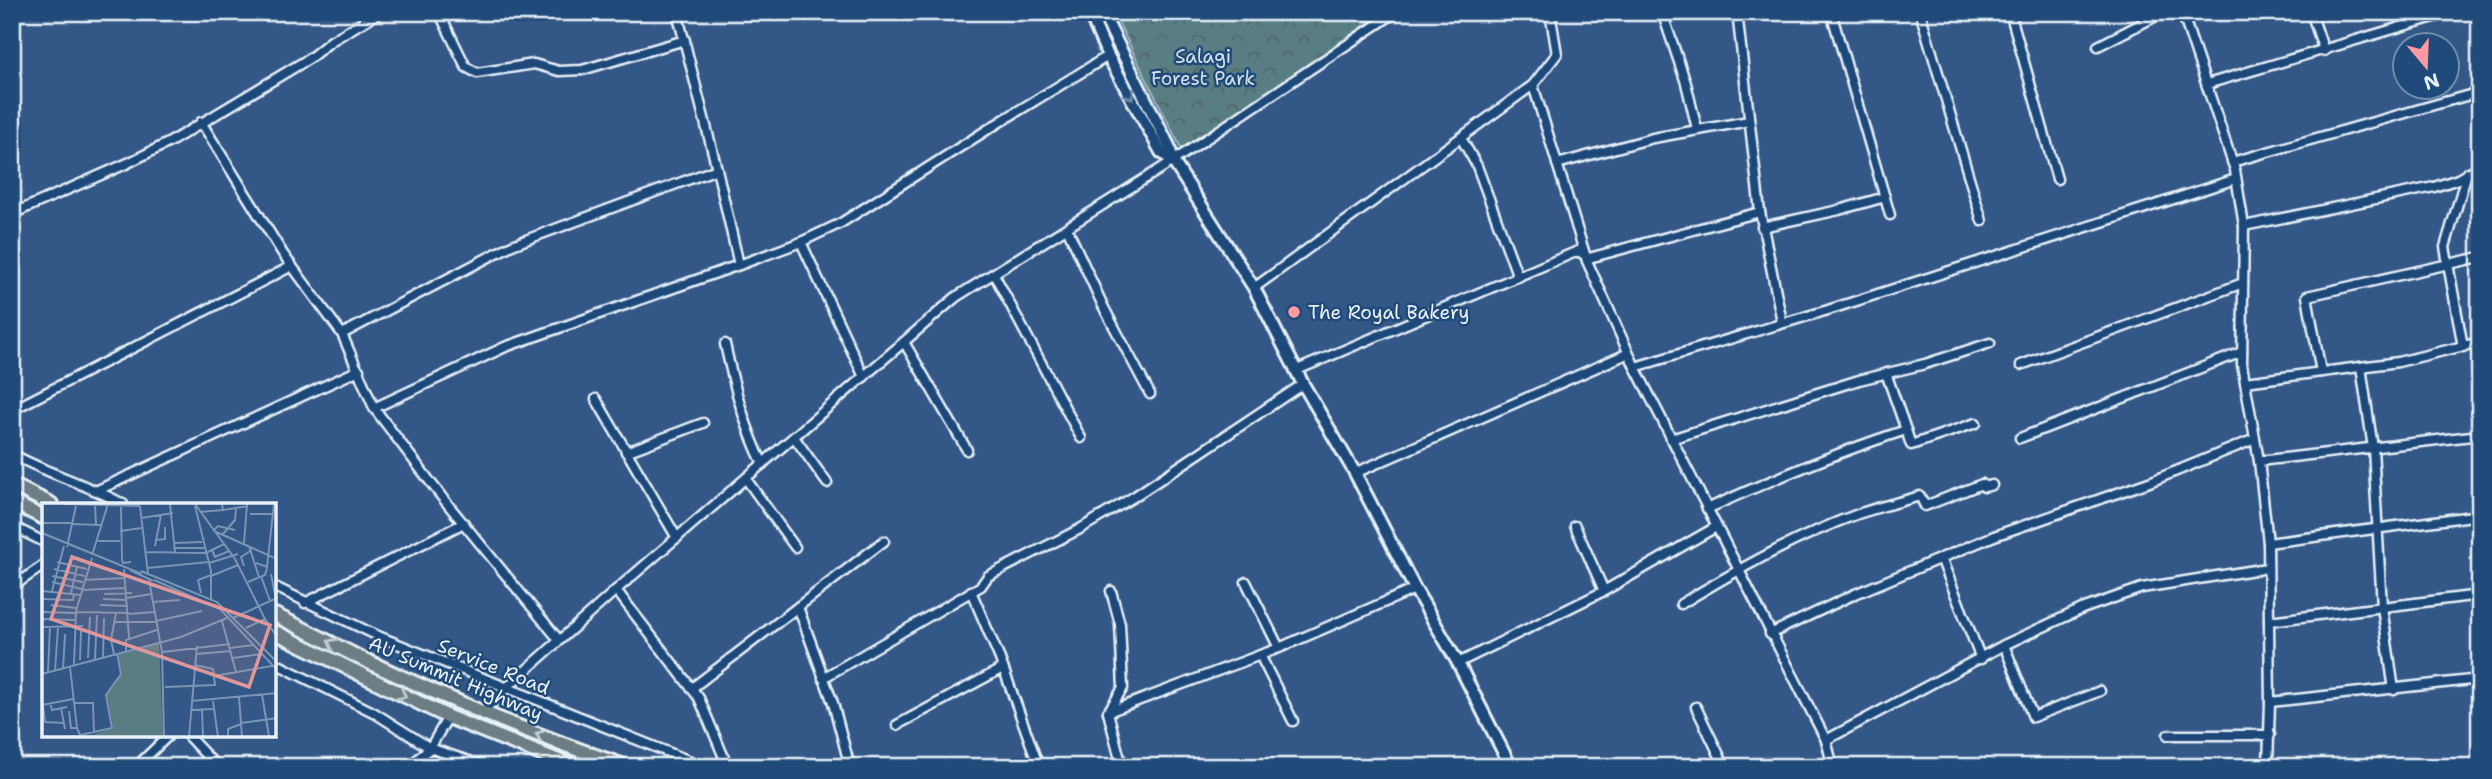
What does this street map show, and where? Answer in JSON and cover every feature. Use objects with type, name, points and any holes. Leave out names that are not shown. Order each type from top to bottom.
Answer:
[{"type":"main road","points":[[12,485],[49,503]]},
{"type":"main road","points":[[12,502],[42,518]]},
{"type":"main road","name":"AU Summit Highway","points":[[276,616],[361,658],[483,712],[627,767]]},
{"type":"main road","name":"AU Summit Highway","points":[[276,632],[448,717],[574,767]]},
{"type":"street","points":[[12,214],[170,142],[310,58],[331,41],[380,12]]},
{"type":"street","points":[[439,12],[466,67],[477,74],[534,64],[570,72],[615,62],[685,40]]},
{"type":"street","points":[[677,12],[739,265]]},
{"type":"street","points":[[1089,12],[1108,56],[1161,152],[1174,161]]},
{"type":"street","points":[[1102,12],[1174,161],[1254,288],[1303,384],[1355,473],[1415,589],[1458,663],[1511,767]]},
{"type":"street","points":[[483,712],[559,640],[956,297],[1174,161],[1396,12]]},
{"type":"street","points":[[1254,288],[1533,85],[1557,54],[1550,12]]},
{"type":"street","points":[[1662,12],[1686,83],[1697,130]]},
{"type":"street","points":[[1737,12],[1762,227],[1782,322]]},
{"type":"street","points":[[1831,12],[1890,215]]},
{"type":"street","points":[[1920,12],[1982,221]]},
{"type":"street","points":[[2010,12],[2057,179]]},
{"type":"street","points":[[2098,46],[2164,12]]},
{"type":"street","points":[[2182,12],[2232,162],[2244,226],[2242,352],[2259,461],[2268,543],[2268,767]]},
{"type":"street","points":[[2311,12],[2324,51]]},
{"type":"street","points":[[2207,85],[2451,12]]},
{"type":"street","points":[[374,408],[505,346],[739,265],[801,242],[841,223],[1108,56]]},
{"type":"street","points":[[1533,85],[1586,254],[1635,367],[1826,740],[1833,767]]},
{"type":"street","points":[[2232,162],[2478,93],[2480,116]]},
{"type":"street","points":[[1558,164],[1653,138],[1749,121]]},
{"type":"street","points":[[201,122],[292,266],[342,334],[374,408],[441,496],[559,640]]},
{"type":"street","points":[[1461,138],[1477,166],[1518,277]]},
{"type":"street","points":[[2244,226],[2434,187],[2458,179],[2480,166]]},
{"type":"street","points":[[342,334],[512,245],[717,169]]},
{"type":"street","points":[[2463,347],[2445,247],[2467,173]]},
{"type":"street","points":[[1635,367],[1828,310],[2236,179]]},
{"type":"street","points":[[1762,227],[1885,197]]},
{"type":"street","points":[[1297,370],[1578,251],[1589,258],[1760,212]]},
{"type":"street","points":[[1067,228],[1104,309],[1150,394]]},
{"type":"street","points":[[801,242],[864,377]]},
{"type":"street","points":[[2321,372],[2306,296],[2480,257]]},
{"type":"street","points":[[12,410],[292,266]]},
{"type":"street","points":[[994,274],[1081,438]]},
{"type":"street","points":[[2021,365],[2243,283]]},
{"type":"street","points":[[904,342],[967,450]]},
{"type":"street","points":[[2245,382],[2398,362],[2480,342]]},
{"type":"street","points":[[725,344],[735,393],[747,432],[763,464]]},
{"type":"street","points":[[1671,439],[1990,344]]},
{"type":"street","points":[[2020,438],[2242,352]]},
{"type":"street","points":[[1355,473],[1629,353]]},
{"type":"street","points":[[2361,367],[2373,449],[2382,607],[2394,690]]},
{"type":"street","points":[[98,490],[359,370]]},
{"type":"street","points":[[1886,373],[1911,445],[1976,423]]},
{"type":"street","points":[[823,678],[981,586],[988,576],[1080,529],[1135,496],[1303,384]]},
{"type":"street","points":[[596,399],[677,538]]},
{"type":"street","points":[[626,452],[702,423]]},
{"type":"street","points":[[1707,509],[1794,470],[1906,430]]},
{"type":"street","points":[[2259,461],[2480,435]]},
{"type":"street","points":[[794,437],[827,483]]},
{"type":"street","points":[[1770,634],[1855,594],[1994,536],[2152,481],[2255,439]]},
{"type":"street","points":[[12,454],[27,463],[98,490],[121,503]]},
{"type":"street","points":[[746,479],[795,548]]},
{"type":"street","points":[[1681,604],[1729,575],[1859,514],[1920,496],[1925,506],[1982,484],[1984,487],[1992,485]]},
{"type":"street","points":[[2268,543],[2480,515]]},
{"type":"street","points":[[305,603],[464,523]]},
{"type":"street","points":[[12,526],[42,541]]},
{"type":"street","points":[[1575,526],[1604,591]]},
{"type":"street","points":[[1458,663],[1604,591],[1716,527]]},
{"type":"street","points":[[692,688],[884,541]]},
{"type":"street","points":[[1941,558],[1981,659]]},
{"type":"street","points":[[12,587],[42,566]]},
{"type":"street","points":[[1826,740],[2004,645],[2082,608],[2142,588],[2267,568]]},
{"type":"street","points":[[1246,582],[1279,648]]},
{"type":"street","name":"Service Road","points":[[276,588],[378,636],[705,767]]},
{"type":"street","points":[[1108,712],[1279,648],[1415,589]]},
{"type":"street","points":[[616,590],[699,698],[728,767]]},
{"type":"street","points":[[971,591],[1039,767]]},
{"type":"street","points":[[1111,591],[1120,624],[1124,688],[1108,712],[1122,767]]},
{"type":"street","points":[[2269,621],[2480,595]]},
{"type":"street","points":[[798,607],[833,704],[850,767]]},
{"type":"street","points":[[2004,645],[2033,717],[2100,691]]},
{"type":"street","points":[[1260,655],[1293,721]]},
{"type":"street","points":[[276,664],[373,712],[430,748],[486,767]]},
{"type":"street","points":[[897,725],[1003,668]]},
{"type":"street","points":[[2270,702],[2477,679],[2480,700]]},
{"type":"street","points":[[1696,707],[1725,767]]},
{"type":"street","points":[[409,767],[430,748],[448,717]]},
{"type":"street","points":[[2168,735],[2270,735]]},
{"type":"street","points":[[136,767],[168,737]]},
{"type":"street","points":[[189,737],[217,767]]},
{"type":"green space","name":"Salagi Forest Park","points":[[1113,12],[1384,12],[1182,150]]},
{"type":"place","name":"The Royal Bakery","points":[[1294,312]]}]
